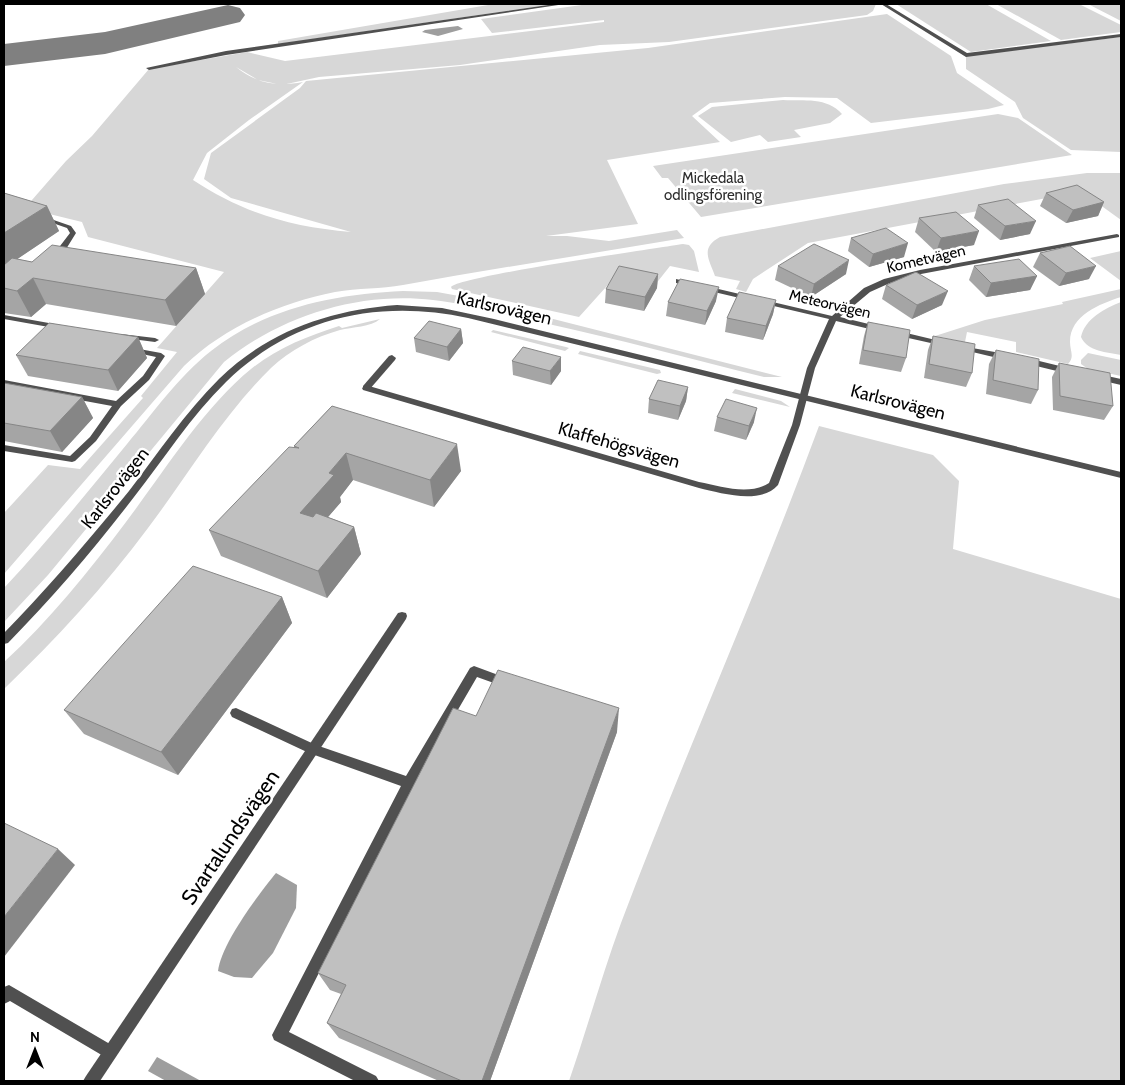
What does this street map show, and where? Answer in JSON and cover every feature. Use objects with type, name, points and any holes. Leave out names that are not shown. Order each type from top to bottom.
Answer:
[{"type":"street","points":[[149,68],[226,53],[562,4]]},
{"type":"street","points":[[883,4],[966,55],[1121,36]]},
{"type":"street","points":[[38,216],[69,227],[72,233],[60,252],[44,262]]},
{"type":"street","name":"Kometvägen","points":[[804,396],[811,368],[833,319],[867,290],[887,281],[920,272],[1117,236]]},
{"type":"street","name":"Meteorvägen","points":[[679,280],[833,319],[950,345]]},
{"type":"street","name":"Karlsrovägen","points":[[4,640],[45,599],[93,543],[223,380],[254,353],[276,339],[316,323],[387,308],[443,310],[804,396],[1121,475]]},
{"type":"street","points":[[4,317],[65,327]]},
{"type":"street","points":[[119,335],[155,340]]},
{"type":"street","points":[[4,448],[72,460],[94,439],[118,404],[146,378],[161,356],[121,347]]},
{"type":"street","points":[[959,347],[1076,372]]},
{"type":"street","name":"Klaffehögsvägen","points":[[392,358],[366,388],[699,485],[736,493],[763,491],[773,485],[796,425],[804,396]]},
{"type":"street","points":[[1085,374],[1121,382]]},
{"type":"street","points":[[4,383],[118,404]]},
{"type":"street","name":"Svartalundsvägen","points":[[91,1081],[402,616]]},
{"type":"street","points":[[371,1081],[279,1035],[410,783],[474,671],[519,686]]},
{"type":"street","points":[[236,714],[313,749],[410,783]]},
{"type":"street","points":[[4,997],[9,992],[110,1052]]},
{"type":"green space","points":[[494,4],[555,4],[278,44],[278,41]]},
{"type":"green space","points":[[589,4],[876,4],[873,11],[867,15],[669,42],[600,45],[460,65],[319,77],[286,84],[303,82],[249,120],[207,153],[193,180],[212,192],[249,210],[288,222],[351,232],[231,198],[204,179],[211,153],[300,88],[306,81],[648,48],[887,14],[951,56],[957,73],[1004,105],[988,109],[871,123],[837,98],[785,97],[710,103],[692,116],[720,142],[607,160],[638,224],[546,236],[567,236],[609,241],[677,230],[684,238],[395,286],[335,292],[294,303],[254,318],[217,340],[184,366],[4,574],[4,513],[48,465],[80,469],[143,398],[141,396],[177,352],[157,348],[224,272],[88,237],[82,222],[25,208],[66,161],[92,136],[149,69],[247,52],[285,61],[604,22],[604,20],[492,33],[481,19]],"holes":[[[236,67],[257,79],[244,73]]]},
{"type":"green space","points":[[896,4],[986,4],[1051,41],[971,52]]},
{"type":"green space","points":[[996,4],[1079,4],[1121,25],[1121,32],[1061,40]]},
{"type":"green space","points":[[1088,4],[1121,4],[1121,21]]},
{"type":"green space","points":[[1121,37],[1121,152],[1071,150],[1023,118],[1015,102],[966,69],[966,56]]},
{"type":"green space","points":[[783,100],[822,102],[842,114],[830,123],[794,130],[801,137],[768,142],[760,135],[731,142],[698,116],[712,107]]},
{"type":"green space","name":"Mickedala odlingsförening","points":[[998,114],[1018,118],[1072,155],[701,217],[668,178],[662,178],[653,166]]},
{"type":"green space","points":[[1087,173],[1121,173],[1121,220],[1085,194],[1079,192],[808,243],[753,279],[746,292],[736,289],[740,281],[715,276],[709,259],[708,250],[710,245],[720,237],[1004,184]]},
{"type":"green space","points":[[683,244],[689,245],[694,251],[699,272],[670,266],[655,285],[615,277],[579,317],[452,289],[451,287],[462,282],[487,276]]},
{"type":"green space","points":[[1121,251],[1121,281],[1090,258]]},
{"type":"green space","points":[[1121,289],[1121,297],[1096,307],[1075,325],[1071,333],[1072,354],[1068,364],[1016,352],[1016,342],[967,332],[965,342],[935,336],[985,320],[1063,304],[1062,302]]},
{"type":"green space","points":[[403,291],[437,292],[470,298],[782,377],[764,377],[599,336],[447,302],[405,298],[377,299],[322,310],[270,332],[224,362],[48,575],[4,622],[4,588],[67,517],[177,383],[211,351],[232,336],[254,324],[302,306],[352,296]]},
{"type":"green space","points":[[1121,302],[1121,355],[1098,351],[1088,346],[1081,337],[1087,325],[1096,315]]},
{"type":"green space","points":[[380,319],[372,324],[340,330],[312,340],[286,355],[271,368],[237,405],[115,571],[61,631],[4,689],[4,662],[53,613],[83,577],[185,441],[234,384],[271,355],[293,343],[339,326],[342,328]]},
{"type":"green space","points":[[493,330],[569,348],[565,351],[491,332]]},
{"type":"green space","points":[[580,351],[660,370],[661,373],[657,374],[578,354]]},
{"type":"green space","points":[[1088,353],[1121,360],[1121,376],[1088,369],[1081,364],[1081,360]]},
{"type":"green space","points":[[735,389],[781,401],[790,407],[732,393]]},
{"type":"green space","points":[[819,426],[933,455],[959,481],[953,549],[1121,599],[1121,1081],[569,1081],[621,923],[771,551]]},
{"type":"shaded area","points":[[458,26],[463,29],[438,36],[422,32],[425,30]]},
{"type":"shaded area","points":[[276,873],[297,885],[296,908],[273,953],[252,978],[234,977],[218,971],[226,947],[233,934]]},
{"type":"shaded area","points":[[157,1057],[201,1081],[166,1081],[148,1071]]},
{"type":"building","points":[[1077,185],[1104,202],[1073,210],[1046,193]]},
{"type":"building","points":[[4,193],[47,206],[4,233]]},
{"type":"building","points":[[1008,199],[1036,221],[1005,226],[978,205]]},
{"type":"building","points":[[956,212],[979,231],[941,238],[919,218]]},
{"type":"building","points":[[886,228],[908,243],[873,254],[851,238]]},
{"type":"building","points":[[814,244],[849,260],[814,284],[778,266]]},
{"type":"building","points":[[52,245],[196,268],[165,300],[33,278],[17,291],[4,288],[4,265],[12,258],[32,262]]},
{"type":"building","points":[[1070,246],[1096,266],[1066,273],[1040,253]]},
{"type":"building","points":[[1019,259],[1037,276],[991,283],[974,266]]},
{"type":"building","points":[[619,266],[658,274],[645,297],[606,289]]},
{"type":"building","points":[[916,272],[948,291],[917,305],[886,285]]},
{"type":"building","points":[[680,279],[719,287],[707,311],[668,302]]},
{"type":"building","points":[[739,292],[776,300],[766,326],[727,318]]},
{"type":"building","points":[[429,321],[461,329],[447,347],[414,338]]},
{"type":"building","points":[[868,322],[910,330],[906,358],[863,350]]},
{"type":"building","points":[[49,323],[138,337],[108,370],[16,355]]},
{"type":"building","points":[[933,336],[975,344],[972,373],[929,364]]},
{"type":"building","points":[[523,347],[561,357],[550,371],[512,361]]},
{"type":"building","points":[[996,350],[1039,359],[1038,390],[993,380]]},
{"type":"building","points":[[1059,363],[1110,373],[1113,406],[1060,396]]},
{"type":"building","points":[[658,380],[688,387],[680,406],[649,399]]},
{"type":"building","points":[[4,383],[82,397],[50,431],[4,423]]},
{"type":"building","points":[[726,399],[757,408],[749,426],[717,417]]},
{"type":"building","points":[[332,406],[457,444],[430,480],[346,453],[329,473],[334,475],[300,513],[313,517],[316,513],[354,527],[318,571],[209,530],[289,447],[299,448],[294,446]]},
{"type":"building","points":[[193,566],[282,597],[161,752],[64,710]]},
{"type":"building","points":[[498,670],[619,708],[482,1081],[462,1081],[327,1023],[346,985],[318,973],[453,708],[476,716]]},
{"type":"building","points":[[4,823],[58,849],[4,917]]},
{"type":"taxiway","points":[[4,55],[105,43],[228,15]]}]
